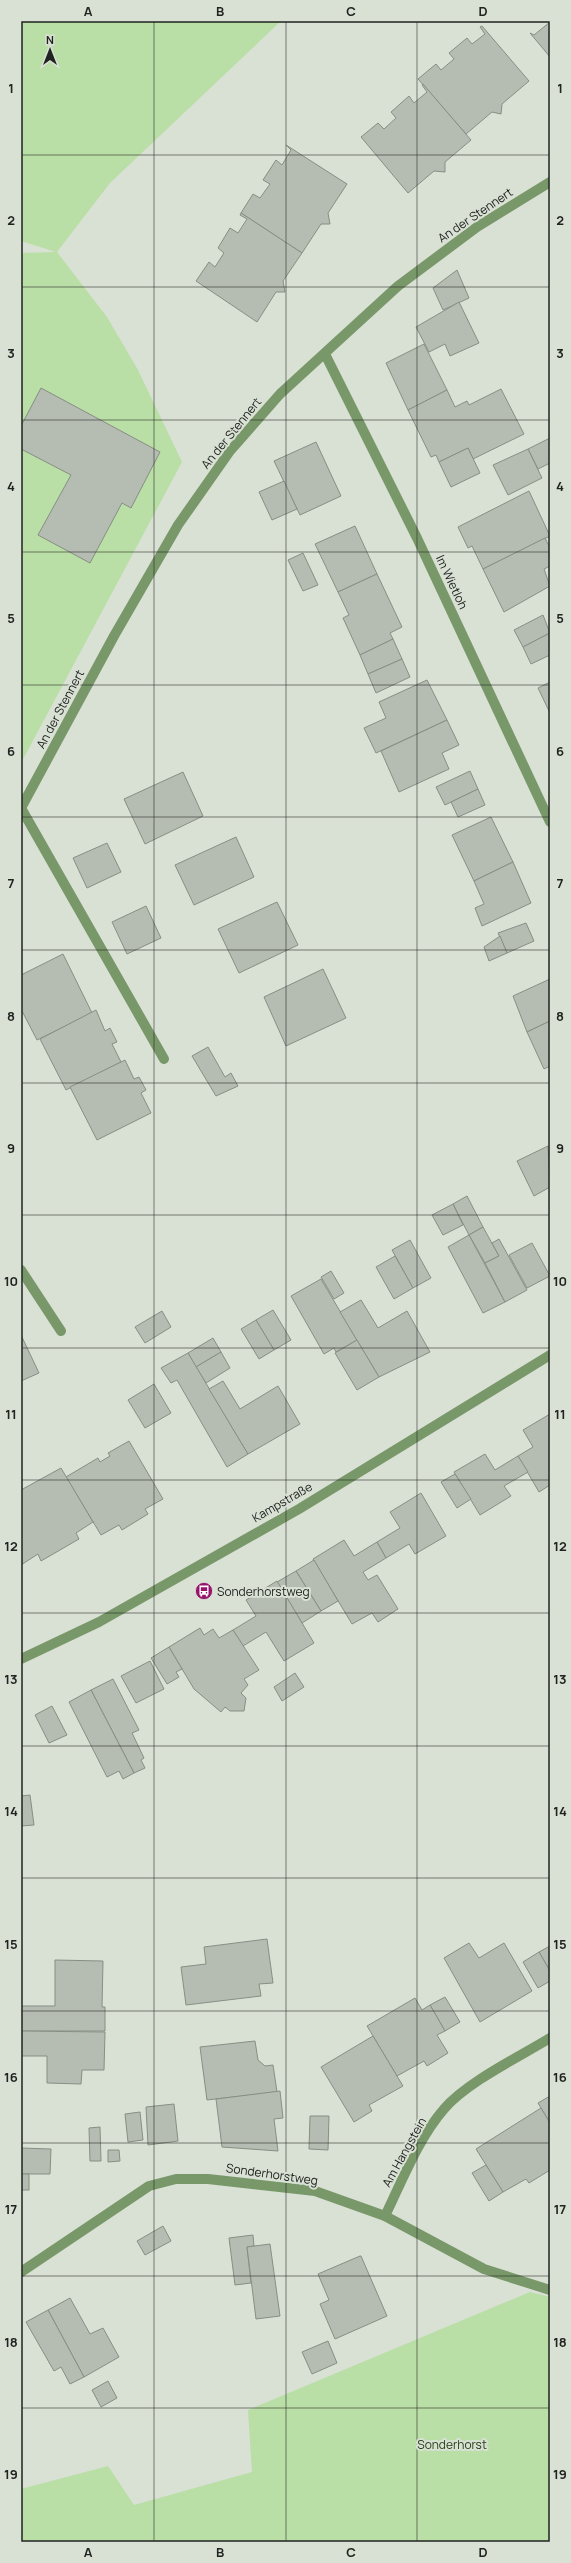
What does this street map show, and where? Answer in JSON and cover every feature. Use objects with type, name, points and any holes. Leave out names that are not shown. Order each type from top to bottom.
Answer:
[{"type":"street","name":"An der Stennert","points":[[164,1059],[21,808],[114,636],[178,525],[230,451],[280,394],[398,286],[477,227],[550,182]]},
{"type":"street","name":"Im Wietloh","points":[[325,354],[417,538],[550,822]]},
{"type":"street","points":[[21,1270],[61,1331]]},
{"type":"street","name":"Kampstraße","points":[[21,1659],[99,1622],[299,1508],[550,1355]]},
{"type":"street","name":"Am Hangstein","points":[[385,2216],[418,2148],[444,2109],[481,2079],[550,2038]]},
{"type":"street","name":"Sonderhorstweg","points":[[21,2272],[149,2186],[176,2179],[208,2179],[315,2191],[385,2216],[484,2269],[550,2290]]},
{"type":"green space","points":[[21,21],[281,21],[110,183],[57,252],[107,317],[138,370],[182,462],[21,763],[21,253],[56,252],[21,241]]},
{"type":"green space","name":"Sonderhorst","points":[[530,2292],[550,2297],[550,2542],[21,2542],[21,2489],[108,2466],[134,2505],[252,2472],[248,2410]]},
{"type":"building","points":[[550,22],[550,57],[530,33],[534,35]]},
{"type":"building","points":[[482,26],[529,81],[502,104],[501,114],[492,112],[466,134],[418,79],[436,64],[441,70],[454,59],[449,53],[467,38],[472,44],[485,34],[480,27]]},
{"type":"building","points":[[423,84],[471,140],[445,162],[445,172],[434,171],[408,193],[361,137],[378,123],[384,129],[396,118],[391,112],[409,96],[414,103],[427,92],[422,85]]},
{"type":"building","points":[[286,145],[347,184],[328,213],[330,224],[321,224],[302,253],[241,213],[253,194],[260,198],[270,184],[263,180],[276,160],[282,165],[291,150]]},
{"type":"building","points":[[241,213],[302,253],[283,281],[285,292],[276,292],[257,322],[196,281],[209,262],[215,267],[224,253],[218,248],[230,228],[238,233],[247,219],[240,215]]},
{"type":"building","points":[[457,270],[469,298],[443,310],[433,288]]},
{"type":"building","points":[[459,302],[479,343],[450,356],[445,344],[429,352],[416,327]]},
{"type":"building","points":[[424,344],[447,390],[408,410],[386,363]]},
{"type":"building","points":[[41,388],[160,452],[131,508],[122,503],[90,563],[38,535],[71,475],[21,449],[21,426]]},
{"type":"building","points":[[501,389],[524,434],[473,459],[468,448],[439,462],[436,455],[431,457],[408,410],[447,390],[455,407],[467,401],[469,405]]},
{"type":"building","points":[[550,438],[550,463],[538,469],[528,449]]},
{"type":"building","points":[[316,442],[341,496],[300,515],[274,461]]},
{"type":"building","points":[[468,448],[480,473],[451,487],[439,462]]},
{"type":"building","points":[[528,449],[542,478],[508,495],[493,465]]},
{"type":"building","points":[[284,481],[297,509],[272,520],[259,492]]},
{"type":"building","points":[[529,491],[550,536],[483,569],[472,546],[468,548],[458,527]]},
{"type":"building","points":[[355,526],[377,574],[338,592],[315,544]]},
{"type":"building","points":[[545,538],[550,548],[550,566],[544,569],[550,586],[504,612],[483,569]]},
{"type":"building","points":[[303,553],[318,585],[303,591],[288,560]]},
{"type":"building","points":[[377,574],[402,627],[390,633],[393,639],[360,655],[343,618],[349,615],[338,592]]},
{"type":"building","points":[[543,615],[550,633],[523,647],[514,630]]},
{"type":"building","points":[[550,633],[550,655],[531,664],[523,647]]},
{"type":"building","points":[[393,639],[402,659],[368,674],[360,655]]},
{"type":"building","points":[[402,659],[410,677],[376,693],[368,674]]},
{"type":"building","points":[[427,680],[447,720],[376,753],[364,728],[386,718],[379,702]]},
{"type":"building","points":[[550,682],[550,713],[538,688]]},
{"type":"building","points":[[447,720],[459,745],[442,753],[449,769],[399,792],[381,751]]},
{"type":"building","points":[[470,771],[478,789],[445,805],[436,787]]},
{"type":"building","points":[[183,772],[203,816],[145,844],[124,799]]},
{"type":"building","points":[[478,789],[485,805],[458,817],[451,802]]},
{"type":"building","points":[[491,817],[513,862],[474,881],[452,835]]},
{"type":"building","points":[[236,837],[254,877],[194,905],[175,865]]},
{"type":"building","points":[[107,843],[121,872],[87,888],[73,858]]},
{"type":"building","points":[[513,862],[531,903],[482,926],[475,908],[484,904],[474,881]]},
{"type":"building","points":[[277,902],[298,945],[239,973],[218,929]]},
{"type":"building","points":[[146,906],[161,938],[127,954],[112,922]]},
{"type":"building","points":[[526,923],[534,941],[507,953],[498,933]]},
{"type":"building","points":[[500,936],[507,953],[489,961],[484,947]]},
{"type":"building","points":[[63,954],[92,1013],[37,1040],[21,1009],[21,975]]},
{"type":"building","points":[[323,969],[346,1018],[286,1046],[264,997]]},
{"type":"building","points":[[550,979],[550,1021],[527,1032],[513,996]]},
{"type":"building","points":[[96,1010],[105,1031],[110,1028],[117,1042],[112,1044],[121,1062],[66,1090],[40,1039]]},
{"type":"building","points":[[550,1021],[550,1066],[544,1069],[527,1032]]},
{"type":"building","points":[[208,1047],[225,1077],[231,1073],[238,1086],[216,1096],[192,1056]]},
{"type":"building","points":[[125,1060],[134,1079],[139,1077],[146,1090],[141,1093],[151,1113],[97,1140],[70,1087]]},
{"type":"building","points":[[548,1146],[550,1187],[534,1196],[517,1161]]},
{"type":"building","points":[[467,1196],[483,1227],[469,1235],[453,1204]]},
{"type":"building","points":[[453,1204],[463,1225],[443,1235],[432,1215]]},
{"type":"building","points":[[483,1227],[499,1256],[485,1263],[469,1235]]},
{"type":"building","points":[[469,1235],[505,1302],[483,1313],[448,1247]]},
{"type":"building","points":[[499,1239],[527,1290],[505,1302],[485,1263],[499,1256],[492,1243]]},
{"type":"building","points":[[410,1240],[431,1278],[413,1288],[392,1250]]},
{"type":"building","points":[[532,1243],[550,1276],[527,1288],[509,1255]]},
{"type":"building","points":[[395,1256],[413,1288],[394,1299],[376,1267]]},
{"type":"building","points":[[331,1271],[344,1293],[334,1299],[321,1277]]},
{"type":"building","points":[[321,1279],[357,1340],[336,1352],[334,1348],[324,1354],[291,1296]]},
{"type":"building","points":[[361,1300],[378,1328],[407,1311],[430,1352],[379,1377],[340,1312]]},
{"type":"building","points":[[273,1310],[291,1340],[274,1350],[256,1320]]},
{"type":"building","points":[[162,1311],[171,1327],[145,1343],[135,1327]]},
{"type":"building","points":[[256,1320],[274,1350],[259,1359],[241,1329]]},
{"type":"building","points":[[21,1335],[39,1373],[21,1381]]},
{"type":"building","points":[[213,1338],[221,1352],[196,1367],[188,1353]]},
{"type":"building","points":[[357,1340],[379,1377],[357,1390],[335,1353]]},
{"type":"building","points":[[221,1352],[230,1368],[206,1383],[196,1367]]},
{"type":"building","points":[[188,1353],[248,1454],[227,1467],[177,1380],[171,1383],[161,1368]]},
{"type":"building","points":[[223,1381],[240,1409],[278,1386],[300,1424],[248,1454],[209,1389]]},
{"type":"building","points":[[154,1384],[171,1413],[145,1428],[128,1400]]},
{"type":"building","points":[[550,1414],[550,1485],[539,1492],[518,1456],[533,1447],[523,1430]]},
{"type":"building","points":[[129,1441],[163,1499],[145,1509],[148,1514],[122,1530],[119,1525],[101,1535],[66,1477],[98,1458],[100,1462],[110,1456],[108,1453]]},
{"type":"building","points":[[485,1454],[495,1470],[518,1456],[528,1472],[504,1486],[511,1496],[480,1515],[454,1472]]},
{"type":"building","points":[[61,1468],[93,1522],[76,1533],[79,1539],[41,1561],[38,1554],[21,1565],[21,1490]]},
{"type":"building","points":[[455,1474],[471,1499],[457,1508],[441,1482]]},
{"type":"building","points":[[421,1493],[446,1536],[415,1554],[409,1544],[386,1558],[377,1542],[400,1528],[390,1512]]},
{"type":"building","points":[[344,1540],[354,1556],[377,1542],[386,1558],[363,1572],[368,1580],[377,1575],[398,1609],[378,1622],[372,1613],[352,1624],[313,1559]]},
{"type":"building","points":[[314,1560],[338,1601],[321,1611],[296,1571]]},
{"type":"building","points":[[296,1571],[321,1611],[302,1623],[277,1582]]},
{"type":"building","points":[[277,1581],[314,1643],[284,1661],[266,1632],[243,1646],[233,1630],[256,1616],[246,1600]]},
{"type":"building","points":[[200,1628],[204,1635],[213,1629],[219,1638],[233,1630],[259,1670],[244,1679],[248,1685],[241,1693],[246,1698],[244,1711],[230,1711],[225,1707],[221,1712],[194,1689],[169,1647]]},
{"type":"building","points":[[169,1647],[182,1669],[176,1672],[179,1677],[167,1684],[151,1658]]},
{"type":"building","points":[[150,1661],[164,1689],[136,1703],[121,1676]]},
{"type":"building","points":[[295,1673],[304,1687],[282,1701],[274,1687]]},
{"type":"building","points":[[113,1679],[139,1730],[132,1733],[144,1758],[141,1760],[145,1768],[134,1773],[91,1690]]},
{"type":"building","points":[[91,1690],[134,1773],[123,1779],[119,1771],[107,1777],[69,1702]]},
{"type":"building","points":[[52,1706],[67,1735],[49,1743],[35,1715]]},
{"type":"building","points":[[30,1795],[34,1825],[21,1826],[21,1796]]},
{"type":"building","points":[[267,1939],[273,1983],[259,1984],[261,1996],[186,2005],[181,1967],[206,1964],[204,1947]]},
{"type":"building","points":[[469,1943],[479,1958],[504,1943],[532,1991],[480,2022],[444,1958]]},
{"type":"building","points":[[550,1946],[550,1971],[539,1952]]},
{"type":"building","points":[[539,1952],[550,1971],[550,1981],[538,1988],[523,1962]]},
{"type":"building","points":[[55,1960],[103,1961],[102,2007],[105,2007],[105,2031],[21,2031],[21,2006],[55,2006]]},
{"type":"building","points":[[445,1997],[460,2022],[445,2031],[430,2005]]},
{"type":"building","points":[[415,1998],[422,2010],[430,2005],[445,2031],[437,2035],[448,2053],[427,2066],[424,2061],[397,2076],[367,2026]]},
{"type":"building","points":[[21,2031],[105,2032],[104,2070],[82,2070],[81,2084],[47,2083],[47,2056],[21,2056]]},
{"type":"building","points":[[373,2036],[403,2086],[369,2105],[372,2111],[354,2122],[321,2067]]},
{"type":"building","points":[[255,2041],[258,2060],[265,2066],[273,2065],[277,2092],[207,2100],[200,2047]]},
{"type":"building","points":[[280,2091],[283,2118],[274,2119],[278,2151],[222,2147],[216,2099]]},
{"type":"building","points":[[550,2096],[550,2123],[538,2103]]},
{"type":"building","points":[[174,2104],[178,2141],[148,2145],[146,2107]]},
{"type":"building","points":[[541,2108],[550,2123],[550,2170],[529,2183],[526,2179],[503,2192],[476,2149]]},
{"type":"building","points":[[140,2112],[143,2140],[128,2142],[125,2114]]},
{"type":"building","points":[[310,2116],[329,2116],[328,2150],[309,2149]]},
{"type":"building","points":[[100,2127],[101,2161],[90,2161],[89,2128]]},
{"type":"building","points":[[21,2148],[51,2149],[50,2174],[21,2174]]},
{"type":"building","points":[[108,2150],[119,2150],[120,2161],[108,2162]]},
{"type":"building","points":[[486,2165],[503,2192],[489,2201],[472,2173]]},
{"type":"building","points":[[21,2174],[29,2174],[29,2190],[21,2190]]},
{"type":"building","points":[[163,2226],[171,2241],[145,2255],[137,2241]]},
{"type":"building","points":[[253,2235],[254,2246],[247,2247],[251,2283],[235,2285],[229,2238]]},
{"type":"building","points":[[270,2244],[280,2316],[256,2319],[247,2247]]},
{"type":"building","points":[[360,2256],[387,2316],[335,2339],[320,2304],[329,2300],[318,2274]]},
{"type":"building","points":[[70,2298],[90,2334],[103,2328],[119,2357],[84,2377],[48,2310]]},
{"type":"building","points":[[48,2310],[84,2377],[70,2384],[61,2367],[54,2371],[26,2322]]},
{"type":"building","points":[[328,2341],[337,2363],[312,2374],[302,2352]]},
{"type":"building","points":[[108,2381],[117,2398],[101,2407],[92,2390]]},
{"type":"place","name":"Sonderhorstweg","points":[[204,1591]]}]
